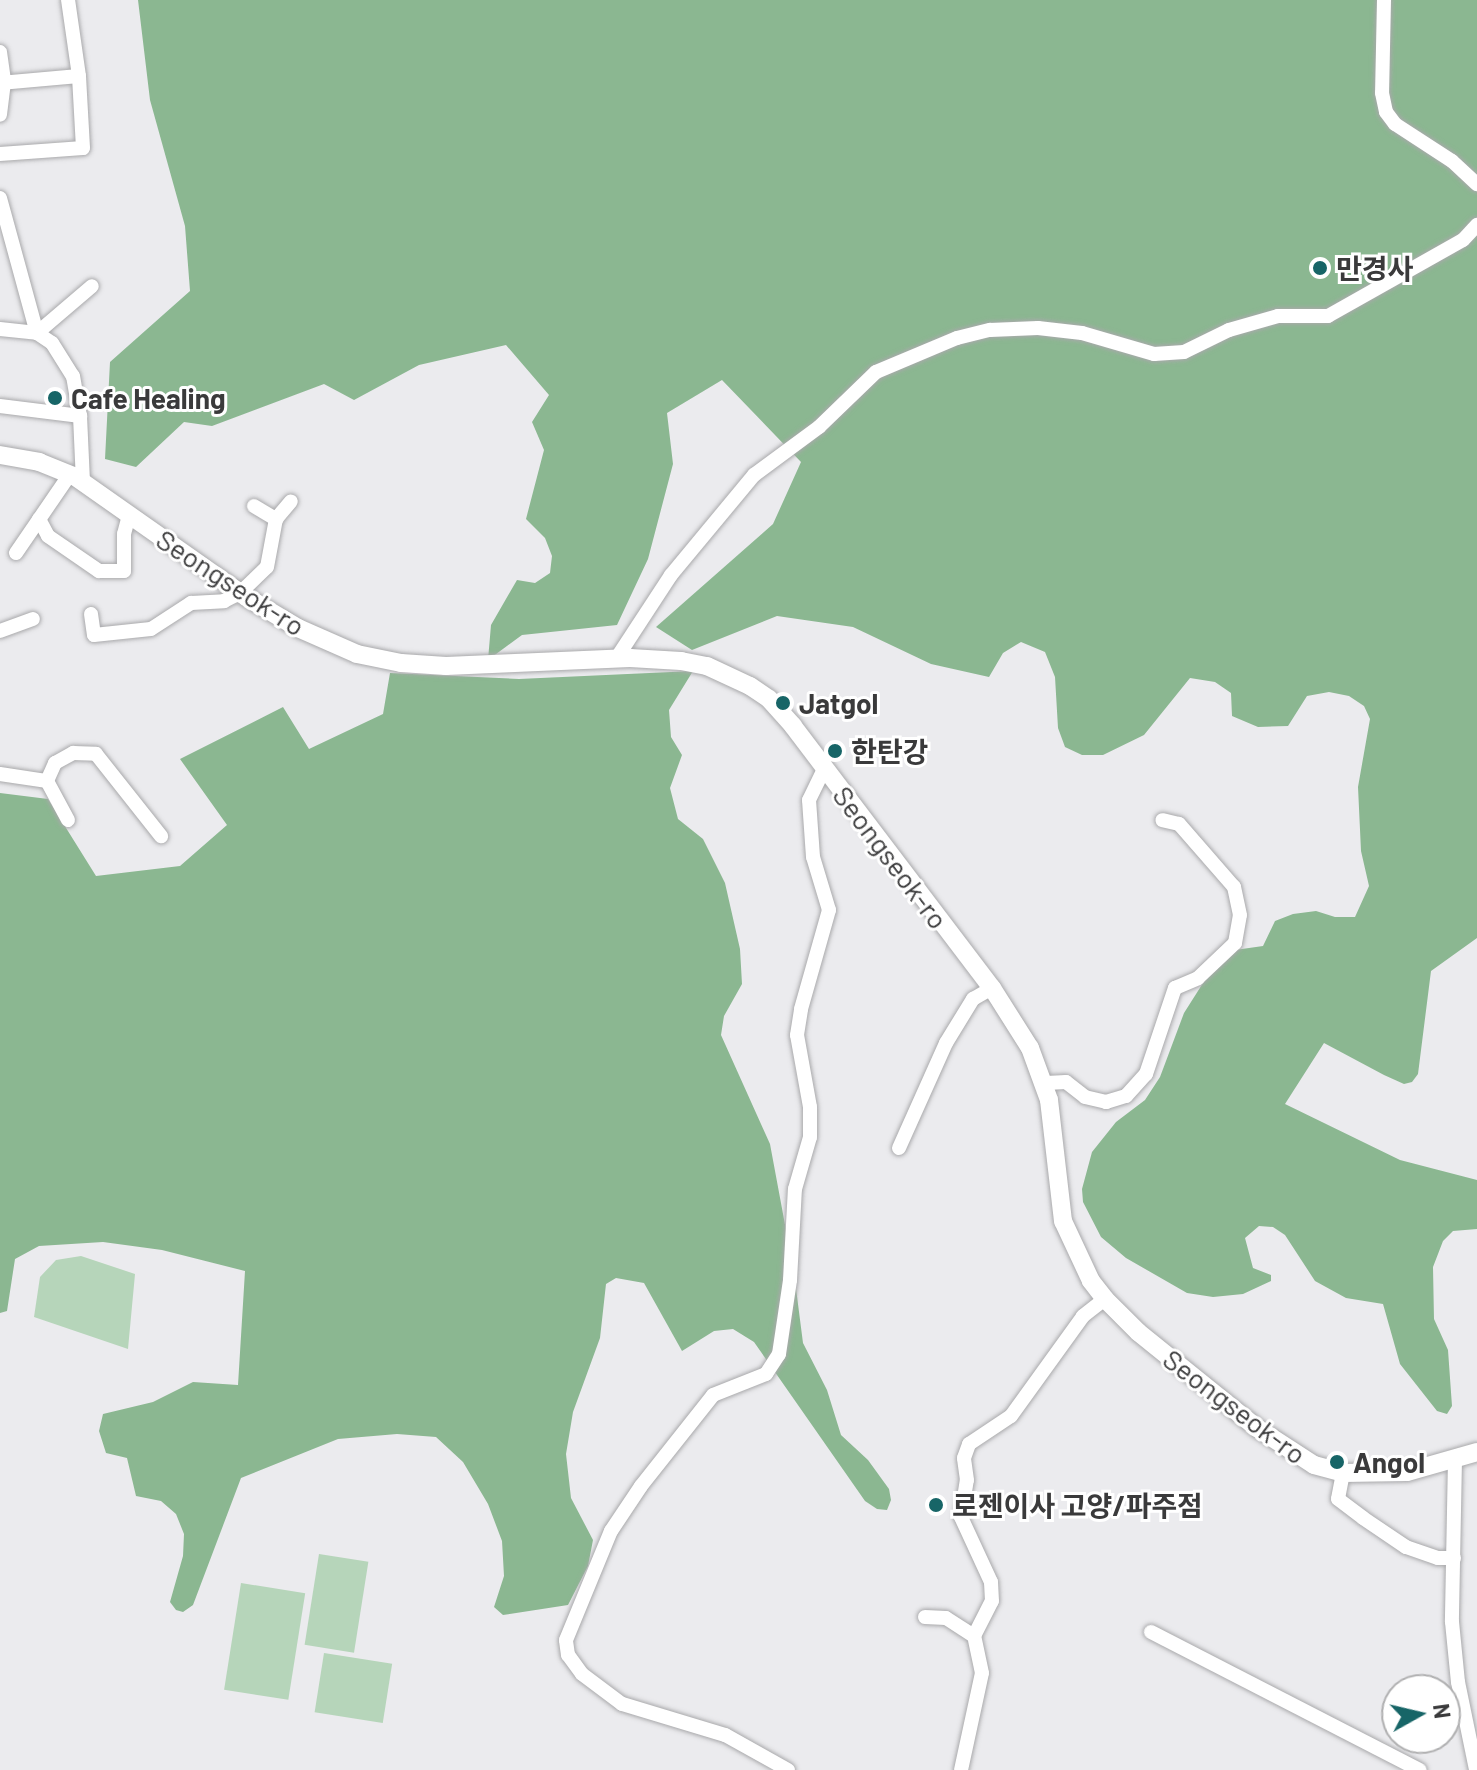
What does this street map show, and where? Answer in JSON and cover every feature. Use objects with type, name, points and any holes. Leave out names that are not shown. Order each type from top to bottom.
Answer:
[{"type":"street","points":[[0,154],[83,148],[79,76],[68,0]]},
{"type":"street","points":[[1384,0],[1382,93],[1386,112],[1395,124],[1452,161],[1477,184]]},
{"type":"street","points":[[0,52],[0,115]]},
{"type":"street","points":[[2,82],[79,76]]},
{"type":"street","points":[[0,198],[37,333],[65,359],[73,376],[80,416],[77,478],[39,519],[16,553]]},
{"type":"street","points":[[616,659],[671,575],[754,475],[819,427],[876,372],[957,338],[990,330],[1038,328],[1082,333],[1154,354],[1184,352],[1229,330],[1278,316],[1328,316],[1463,240],[1477,225]]},
{"type":"street","points":[[0,329],[37,333],[92,286]]},
{"type":"street","points":[[0,406],[80,416]]},
{"type":"street","name":"Seongseok-ro","points":[[0,455],[39,462],[77,478],[240,593],[298,628],[357,654],[401,663],[446,666],[616,659],[681,661],[729,675],[769,699],[992,988],[1030,1048],[1046,1083],[1063,1221],[1091,1281],[1105,1299],[1138,1332],[1257,1428],[1304,1461],[1343,1473],[1407,1472],[1477,1452]]},
{"type":"street","points":[[91,614],[94,635],[151,629],[191,603],[224,601],[240,593],[267,567],[276,519],[291,501]]},
{"type":"street","points":[[254,506],[276,519]]},
{"type":"street","points":[[39,519],[48,536],[99,571],[124,571],[124,534],[129,515]]},
{"type":"street","points":[[0,631],[33,619]]},
{"type":"street","points":[[47,781],[55,763],[73,753],[96,754],[161,836]]},
{"type":"street","points":[[788,1770],[725,1735],[622,1704],[582,1674],[568,1655],[566,1640],[611,1531],[641,1486],[713,1395],[766,1374],[779,1354],[790,1280],[795,1189],[810,1137],[810,1107],[797,1035],[801,1009],[829,910],[813,857],[809,800],[824,769]]},
{"type":"street","points":[[0,774],[47,781]]},
{"type":"street","points":[[47,781],[68,820]]},
{"type":"street","points":[[1046,1083],[1066,1082],[1085,1097],[1106,1102],[1126,1096],[1146,1074],[1175,988],[1198,978],[1235,943],[1240,915],[1234,887],[1179,824],[1162,820]]},
{"type":"street","points":[[899,1148],[953,1032],[973,999],[992,988]]},
{"type":"street","points":[[961,1770],[982,1673],[974,1636],[992,1601],[991,1582],[961,1517],[967,1480],[964,1458],[969,1444],[1011,1416],[1083,1316],[1105,1299]]},
{"type":"street","points":[[1455,1459],[1452,1622],[1458,1682],[1476,1770]]},
{"type":"street","points":[[1343,1473],[1338,1499],[1406,1547],[1438,1558],[1454,1558]]},
{"type":"street","points":[[925,1617],[946,1618],[974,1636]]},
{"type":"street","points":[[1151,1632],[1420,1770]]},
{"type":"green space","points":[[138,0],[1477,0],[1477,938],[1431,971],[1418,1074],[1412,1082],[1404,1084],[1324,1043],[1285,1104],[1400,1160],[1477,1180],[1477,1229],[1453,1231],[1443,1241],[1433,1267],[1434,1319],[1448,1350],[1452,1406],[1447,1414],[1437,1411],[1400,1364],[1383,1304],[1346,1298],[1315,1281],[1285,1235],[1273,1227],[1259,1226],[1245,1238],[1253,1268],[1271,1275],[1271,1281],[1243,1294],[1213,1297],[1187,1293],[1126,1258],[1101,1237],[1083,1202],[1082,1189],[1092,1152],[1116,1122],[1145,1100],[1160,1077],[1184,1013],[1210,972],[1235,950],[1263,946],[1275,921],[1293,914],[1316,911],[1335,917],[1355,917],[1369,886],[1361,851],[1358,787],[1370,719],[1364,706],[1349,696],[1329,692],[1307,696],[1288,726],[1258,727],[1232,716],[1231,693],[1215,682],[1190,678],[1144,735],[1103,755],[1082,755],[1065,747],[1058,728],[1055,677],[1045,652],[1021,642],[1003,653],[989,677],[931,664],[853,627],[777,616],[692,650],[656,627],[773,524],[801,462],[722,380],[667,413],[673,464],[648,559],[617,625],[522,635],[488,660],[491,625],[517,580],[535,583],[550,573],[552,556],[545,538],[526,519],[544,450],[532,422],[549,395],[506,345],[419,365],[354,400],[324,384],[212,426],[184,422],[136,467],[105,459],[110,362],[190,291],[185,226],[150,100]]},
{"type":"green space","points":[[693,671],[669,710],[671,737],[682,755],[670,788],[678,819],[703,839],[725,883],[740,949],[742,984],[724,1016],[721,1035],[770,1144],[794,1273],[803,1343],[827,1390],[841,1435],[868,1460],[889,1489],[891,1500],[887,1510],[877,1509],[865,1501],[754,1342],[733,1329],[714,1331],[682,1351],[644,1283],[616,1278],[606,1284],[600,1338],[573,1412],[566,1454],[571,1498],[593,1540],[588,1566],[568,1605],[503,1615],[494,1607],[504,1576],[502,1541],[488,1504],[463,1462],[436,1437],[397,1434],[338,1439],[241,1478],[193,1605],[183,1612],[176,1610],[170,1602],[183,1556],[184,1534],[176,1514],[161,1501],[136,1496],[127,1458],[106,1453],[99,1431],[103,1414],[153,1402],[193,1382],[238,1385],[245,1271],[162,1250],[103,1242],[39,1246],[15,1259],[7,1311],[0,1313],[0,793],[48,799],[96,876],[180,866],[227,825],[180,759],[283,707],[309,749],[383,714],[390,673],[519,679]]},
{"type":"green space","points":[[81,1256],[135,1274],[128,1349],[34,1317],[40,1277],[56,1260]]},
{"type":"green space","points":[[319,1554],[368,1562],[354,1653],[305,1645]]},
{"type":"green space","points":[[241,1583],[305,1593],[288,1700],[224,1690]]},
{"type":"green space","points":[[324,1653],[392,1664],[383,1723],[315,1712]]},
{"type":"place","name":"만경사","points":[[1320,268]]},
{"type":"place","name":"Cafe Healing","points":[[55,398]]},
{"type":"place","name":"Jatgol","points":[[783,703]]},
{"type":"place","name":"한탄강","points":[[835,751]]},
{"type":"place","name":"Angol","points":[[1337,1462]]},
{"type":"place","name":"로젠이사 고양/파주점","points":[[936,1505]]}]
